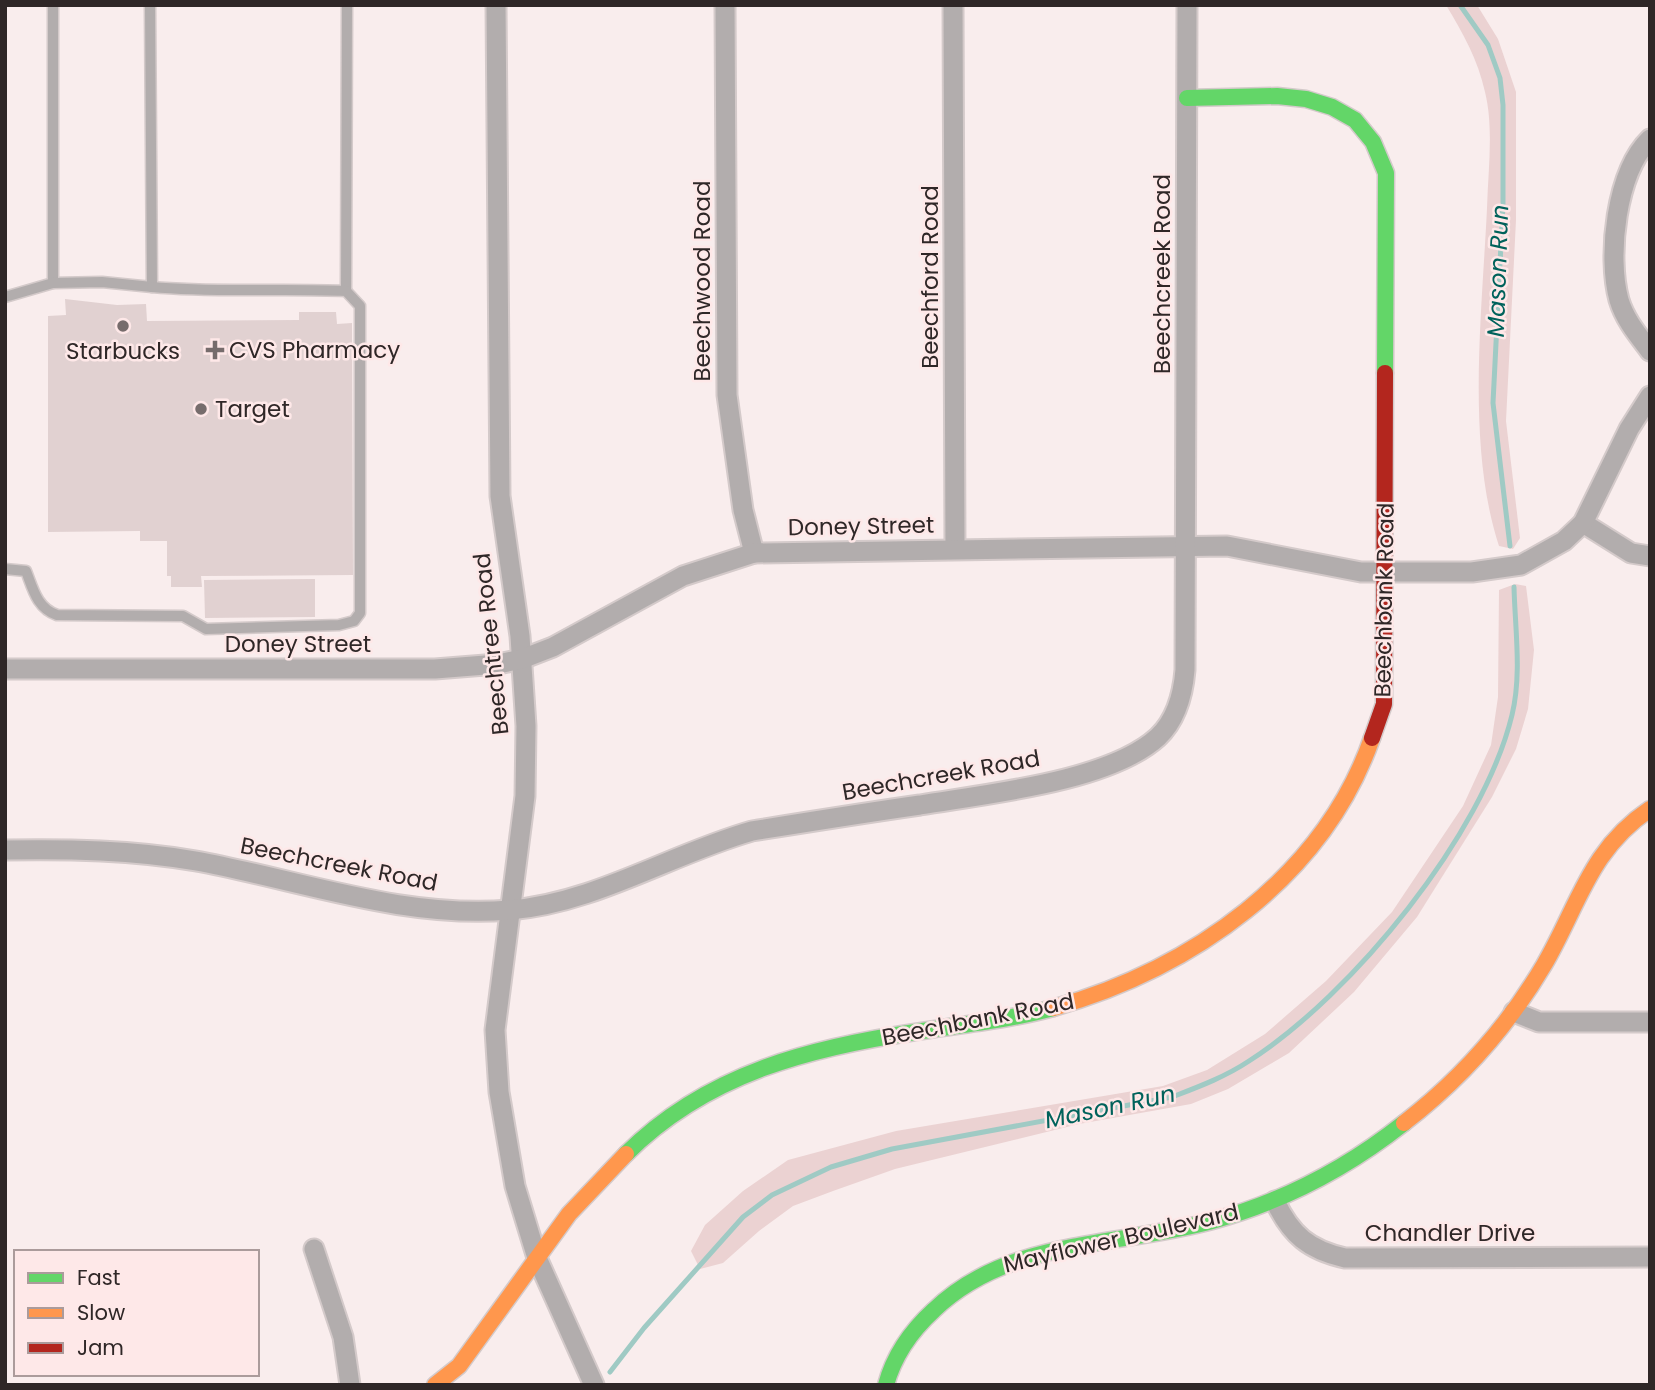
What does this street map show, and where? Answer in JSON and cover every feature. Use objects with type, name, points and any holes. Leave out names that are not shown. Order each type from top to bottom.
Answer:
[{"type":"street","name":"Beechtree Road","points":[[496,5],[499,472],[522,659],[526,726],[525,796],[495,1030],[499,1092],[515,1185],[537,1258],[594,1385]]},
{"type":"street","name":"Beechwood Road","points":[[725,5],[727,395],[743,510],[754,553]]},
{"type":"street","name":"Beechford Road","points":[[953,5],[955,548]]},
{"type":"street","name":"Beechcreek Road","points":[[5,850],[81,849],[141,853],[195,861],[326,891],[414,907],[511,910],[590,892],[718,841],[752,831],[998,792],[1083,774],[1141,748],[1158,737],[1170,722],[1183,688],[1187,5]]},
{"type":"street","name":"Beechbank Road","points":[[435,1385],[460,1366],[594,1184],[622,1154],[664,1121],[707,1094],[800,1053],[1046,1010],[1124,985],[1184,956],[1273,887],[1322,832],[1367,755],[1384,704],[1385,173],[1376,144],[1354,117],[1320,101],[1291,97],[1187,98]]},
{"type":"street","points":[[1650,139],[1629,167],[1619,206],[1615,242],[1619,299],[1628,322],[1650,351]]},
{"type":"street","name":"Doney Street","points":[[5,669],[435,669],[522,659],[553,647],[683,576],[754,553],[1227,546],[1361,572],[1472,572],[1521,565],[1564,541],[1583,523],[1629,429],[1650,396]]},
{"type":"street","points":[[1583,523],[1631,553],[1650,556]]},
{"type":"street","name":"Mayflower Boulevard","points":[[886,1385],[897,1354],[931,1311],[965,1281],[992,1267],[1038,1253],[1170,1231],[1275,1201],[1378,1143],[1424,1108],[1470,1064],[1514,1012],[1546,962],[1602,849],[1618,830],[1650,809]]},
{"type":"street","points":[[1514,1012],[1539,1021],[1650,1022]]},
{"type":"street","name":"Chandler Drive","points":[[1275,1201],[1284,1222],[1310,1248],[1345,1258],[1650,1258]]},
{"type":"street","points":[[313,1250],[344,1337],[350,1385]]},
{"type":"lane","points":[[53,5],[53,283]]},
{"type":"lane","points":[[150,5],[152,287]]},
{"type":"lane","points":[[5,569],[26,571],[36,596],[46,611],[57,615],[183,616],[206,629],[340,625],[354,621],[360,613],[359,306],[346,291],[346,5]]},
{"type":"lane","points":[[5,297],[53,283],[102,282],[199,291],[296,288],[346,291]]},
{"type":"shaded area","points":[[1446,5],[1477,5],[1498,39],[1516,92],[1516,220],[1506,421],[1520,538],[1513,549],[1499,546],[1489,507],[1479,423],[1480,335],[1490,150],[1488,106],[1474,58]]},
{"type":"shaded area","points":[[1515,584],[1526,586],[1534,650],[1528,709],[1516,749],[1492,797],[1417,917],[1354,992],[1289,1053],[1228,1089],[1191,1104],[1079,1124],[895,1169],[833,1191],[793,1206],[723,1263],[700,1269],[691,1251],[705,1225],[743,1191],[788,1160],[896,1131],[1163,1086],[1207,1070],[1265,1034],[1326,981],[1392,912],[1463,806],[1491,745],[1498,697],[1499,590]]},
{"type":"building","name":"Target","points":[[65,299],[117,305],[146,304],[147,321],[299,320],[299,312],[336,312],[337,324],[352,323],[353,575],[201,576],[202,587],[171,587],[171,576],[167,576],[167,541],[140,541],[140,531],[48,532],[48,316],[66,315]]},
{"type":"building","points":[[315,579],[315,617],[205,618],[204,580]]},
{"type":"waterway","name":"Mason Run","points":[[1460,5],[1488,45],[1500,78],[1503,105],[1503,204],[1493,403],[1510,546]]},
{"type":"waterway","name":"Mason Run","points":[[610,1372],[644,1328],[743,1217],[772,1195],[831,1167],[892,1149],[1172,1097],[1230,1072],[1289,1032],[1370,954],[1443,860],[1473,810],[1497,762],[1515,699],[1517,668],[1514,587]]},
{"type":"traffic: fast","points":[[1187,98],[1277,96],[1306,99],[1332,107],[1355,120],[1373,142],[1386,173],[1385,373]]},
{"type":"traffic: fast","points":[[626,1154],[657,1126],[691,1103],[763,1068],[841,1046],[1004,1019],[1053,1008]]},
{"type":"traffic: fast","points":[[886,1385],[899,1354],[926,1318],[964,1287],[996,1269],[1066,1248],[1212,1221],[1264,1204],[1337,1169],[1404,1123]]},
{"type":"traffic: slow","points":[[1053,1008],[1104,991],[1154,969],[1202,942],[1246,911],[1286,875],[1321,834],[1350,788],[1372,738]]},
{"type":"traffic: slow","points":[[1404,1123],[1464,1070],[1499,1030],[1544,965],[1599,861],[1629,825],[1650,809]]},
{"type":"traffic: slow","points":[[435,1385],[459,1366],[569,1214],[626,1154]]},
{"type":"traffic: jam","points":[[1372,738],[1384,704],[1385,373]]},
{"type":"place","name":"Starbucks","points":[[123,326]]},
{"type":"place","name":"CVS Pharmacy","points":[[215,350]]},
{"type":"place","name":"Target","points":[[201,409]]}]
